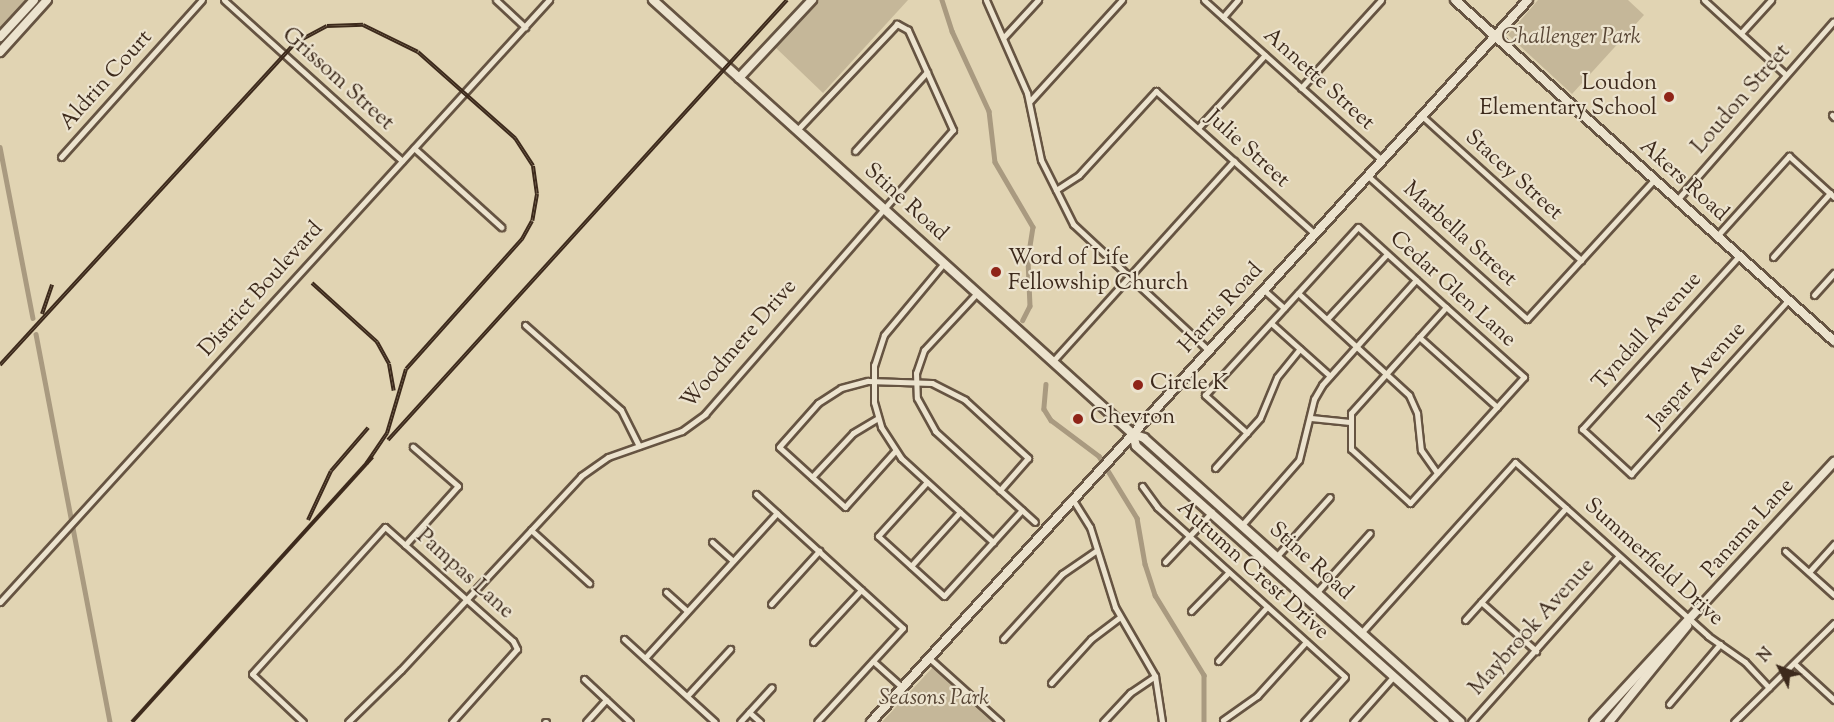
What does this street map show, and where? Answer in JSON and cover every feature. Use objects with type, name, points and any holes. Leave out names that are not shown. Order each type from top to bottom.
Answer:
[{"type":"main road","points":[[0,38],[34,0]]},
{"type":"main road","points":[[33,15],[39,0]]},
{"type":"main road","points":[[0,52],[47,0]]},
{"type":"main road","name":"Stine Road","points":[[653,0],[1133,434],[1144,438],[1460,722]]},
{"type":"main road","points":[[739,78],[812,0]]},
{"type":"main road","name":"Akers Road","points":[[1455,0],[1834,342]]},
{"type":"main road","name":"Harris Road","points":[[871,722],[1528,0]]},
{"type":"main road","points":[[0,52],[6,30]]},
{"type":"main road","name":"Stine Road","points":[[1133,434],[1136,446],[1445,722]]},
{"type":"main road","name":"Panama Lane","points":[[1594,722],[1691,620],[1834,462]]},
{"type":"main road","points":[[1196,498],[1233,524],[1242,525]]},
{"type":"main road","points":[[1329,617],[1361,633]]},
{"type":"main road","name":"Panama Lane","points":[[1609,722],[1678,641],[1691,620]]},
{"type":"main road","points":[[1394,676],[1401,676],[1430,696]]},
{"type":"main road","points":[[1617,712],[1617,703],[1633,679]]},
{"type":"main road","points":[[1603,722],[1606,708]]},
{"type":"street","name":"Aldrin Court","points":[[61,157],[202,0]]},
{"type":"street","name":"Grissom Street","points":[[224,0],[402,161]]},
{"type":"street","points":[[496,0],[525,27]]},
{"type":"street","name":"District Boulevard","points":[[0,602],[549,0]]},
{"type":"street","points":[[986,0],[1030,101],[1038,150],[1078,232],[1209,351]]},
{"type":"street","points":[[1003,38],[1038,0]]},
{"type":"street","points":[[1030,101],[1122,0]]},
{"type":"street","name":"Annette Street","points":[[1204,0],[1382,160]]},
{"type":"street","points":[[1223,17],[1238,0]]},
{"type":"street","points":[[1301,88],[1381,0]]},
{"type":"street","points":[[1704,0],[1786,75]]},
{"type":"street","points":[[1740,33],[1771,0]]},
{"type":"street","name":"Loudon Street","points":[[1677,200],[1833,22]]},
{"type":"street","points":[[797,130],[891,27],[900,24],[908,30],[927,72],[855,151]]},
{"type":"street","points":[[1198,128],[1265,55]]},
{"type":"street","name":"Woodmere Drive","points":[[348,722],[589,469],[608,457],[682,431],[705,414],[781,330],[882,207],[952,130],[927,72]]},
{"type":"street","name":"Julie Street","points":[[1056,190],[1079,175],[1156,91],[1315,234]]},
{"type":"street","name":"Stacey Street","points":[[1422,116],[1581,260]]},
{"type":"street","points":[[414,148],[501,226]]},
{"type":"street","points":[[1717,236],[1789,156],[1832,195],[1773,257]]},
{"type":"street","points":[[1053,361],[1234,161]]},
{"type":"street","name":"Marbella Street","points":[[1368,176],[1527,319],[1581,260]]},
{"type":"street","points":[[1581,260],[1654,180]]},
{"type":"street","name":"Cedar Glen Lane","points":[[1298,293],[1358,227],[1524,377],[1497,407]]},
{"type":"street","points":[[1327,319],[1387,254]]},
{"type":"street","name":"Tyndall Avenue","points":[[1631,474],[1582,429],[1739,256]]},
{"type":"street","points":[[945,263],[889,325],[876,355],[872,381],[878,418],[895,451],[993,542]]},
{"type":"street","points":[[1814,295],[1834,273]]},
{"type":"street","points":[[1242,525],[1299,460],[1317,392],[1416,280]]},
{"type":"street","points":[[1264,290],[1284,308]]},
{"type":"street","points":[[977,293],[924,350],[915,381],[920,408],[929,424],[1035,522]]},
{"type":"street","points":[[1247,434],[1205,395],[1298,293],[1386,372],[1413,401],[1421,450],[1437,473]]},
{"type":"street","name":"Jaspar Avenue","points":[[1631,474],[1788,300]]},
{"type":"street","points":[[1419,337],[1497,407],[1410,502],[1351,449],[1350,422],[1353,410],[1446,307]]},
{"type":"street","points":[[1271,322],[1330,376]]},
{"type":"street","points":[[525,325],[621,410],[639,446]]},
{"type":"street","points":[[1215,468],[1247,434],[1264,411],[1277,377],[1300,349]]},
{"type":"street","points":[[895,451],[845,507],[779,447],[824,398],[850,384],[872,381],[915,381],[956,394],[1029,458],[1000,490]]},
{"type":"street","points":[[812,477],[853,433],[878,418]]},
{"type":"street","points":[[1311,418],[1350,422]]},
{"type":"street","points":[[405,545],[458,486],[413,447]]},
{"type":"street","name":"Summerfield Drive","points":[[1361,633],[1515,462],[1691,620],[1745,662],[1768,688]]},
{"type":"street","points":[[927,482],[878,536],[944,596],[1022,510]]},
{"type":"street","name":"Autumn Crest Drive","points":[[1142,486],[1150,500],[1345,677],[1308,721]]},
{"type":"street","points":[[756,494],[903,628],[817,722]]},
{"type":"street","points":[[1277,556],[1330,497]]},
{"type":"street","points":[[1073,500],[1090,527],[1120,617],[1155,676],[1162,722]]},
{"type":"street","points":[[1465,620],[1566,508]]},
{"type":"street","points":[[911,566],[960,512]]},
{"type":"street","points":[[1165,562],[1212,512]]},
{"type":"street","points":[[645,658],[777,513]]},
{"type":"street","name":"Pampas Lane","points":[[303,722],[252,674],[385,527],[513,641],[517,649],[452,722]]},
{"type":"street","points":[[531,530],[589,583]]},
{"type":"street","points":[[1317,592],[1370,533]]},
{"type":"street","points":[[712,542],[733,561]]},
{"type":"street","points":[[1809,572],[1834,544]]},
{"type":"street","points":[[1003,639],[1071,565],[1097,550]]},
{"type":"street","points":[[771,604],[819,551]]},
{"type":"street","points":[[1785,551],[1834,595]]},
{"type":"street","name":"Maybrook Avenue","points":[[1471,722],[1619,556]]},
{"type":"street","points":[[1191,611],[1228,572]]},
{"type":"street","points":[[813,642],[861,590]]},
{"type":"street","points":[[666,592],[687,611]]},
{"type":"street","points":[[1481,602],[1536,651]]},
{"type":"street","points":[[1218,661],[1267,607]]},
{"type":"street","points":[[1051,683],[1091,639],[1120,617]]},
{"type":"street","points":[[1734,722],[1768,688],[1796,665],[1834,623]]},
{"type":"street","points":[[624,639],[715,722]]},
{"type":"street","points":[[1223,720],[1257,696],[1306,642]]},
{"type":"street","points":[[1669,704],[1720,644]]},
{"type":"street","points":[[687,696],[730,649]]},
{"type":"street","points":[[929,658],[1000,722]]},
{"type":"street","points":[[873,661],[902,687]]},
{"type":"street","points":[[1796,665],[1834,700]]},
{"type":"street","points":[[1103,722],[1130,693],[1155,676]]},
{"type":"street","points":[[1353,722],[1394,676]]},
{"type":"street","points":[[584,680],[630,722]]},
{"type":"street","points":[[740,722],[772,687]]},
{"type":"street","points":[[586,722],[606,700]]},
{"type":"street","points":[[749,712],[760,722]]},
{"type":"green space","points":[[0,0],[28,0],[0,29]]},
{"type":"green space","points":[[818,0],[908,0],[823,93],[775,47]]},
{"type":"green space","name":"Challenger Park","points":[[1538,0],[1628,0],[1644,15],[1572,94],[1508,35]]},
{"type":"green space","name":"Seasons Park","points":[[934,666],[963,696],[992,722],[882,722]]},
{"type":"waterway","points":[[942,0],[952,31],[989,111],[995,162],[1033,227],[1028,260],[1030,306],[1023,320]]},
{"type":"waterway","points":[[0,147],[33,318]]},
{"type":"waterway","points":[[36,334],[110,722]]},
{"type":"waterway","points":[[1046,384],[1044,409],[1051,420],[1099,456],[1137,518],[1145,564],[1155,595],[1204,675],[1204,722]]},
{"type":"railway","points":[[388,440],[787,0]]},
{"type":"railway","points":[[0,365],[295,43],[327,26],[363,25],[418,52],[515,138],[533,166],[537,194],[532,221],[522,239],[406,369],[387,433],[366,464]]},
{"type":"railway","points":[[312,283],[377,342],[389,364],[394,391]]},
{"type":"railway","points":[[42,314],[52,285]]},
{"type":"railway","points":[[308,520],[331,471],[368,428]]},
{"type":"railway","points":[[132,722],[372,457]]},
{"type":"place","name":"Loudon Elementary School","points":[[1669,97]]},
{"type":"place","name":"Word of Life Fellowship Church","points":[[996,272]]},
{"type":"place","name":"Circle K","points":[[1138,385]]},
{"type":"place","name":"Chevron","points":[[1078,419]]}]
